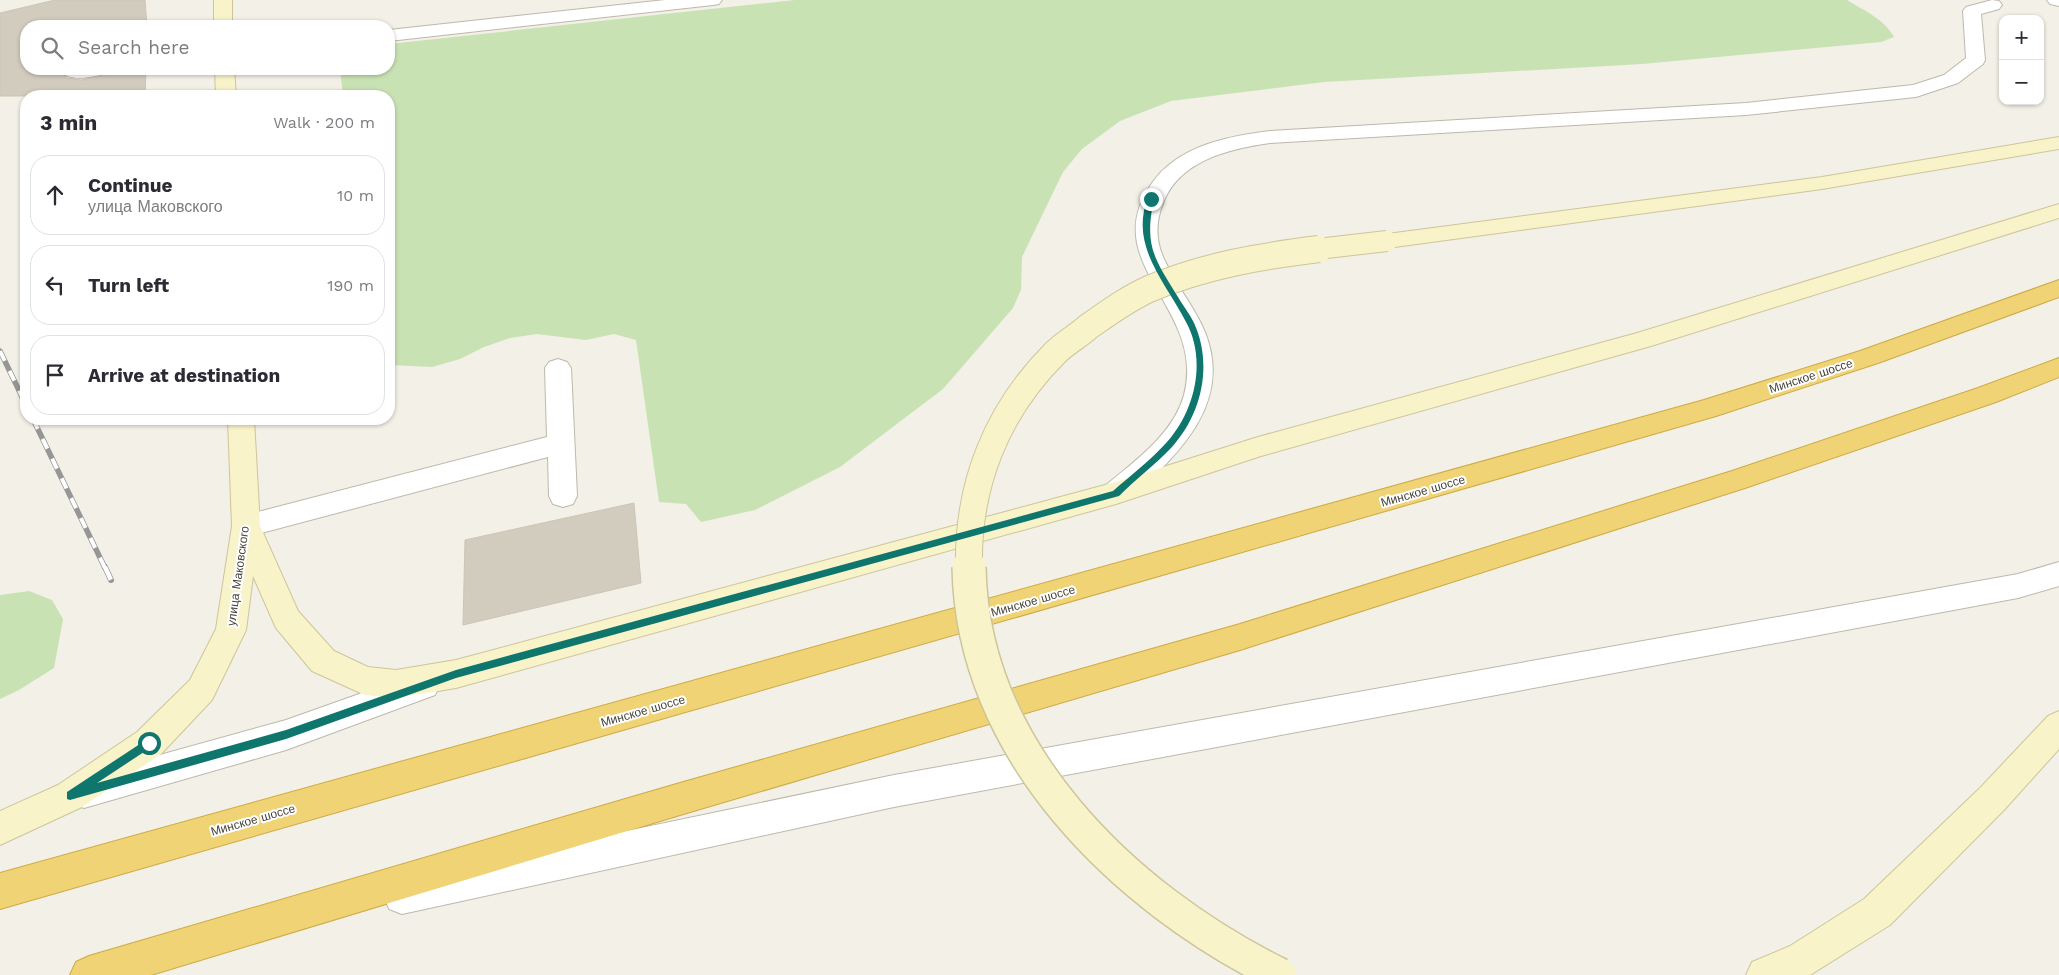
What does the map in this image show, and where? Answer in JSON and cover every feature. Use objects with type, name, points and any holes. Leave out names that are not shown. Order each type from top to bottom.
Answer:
[{"type":"highway","name":"Минское шоссе","points":[[0,891],[1698,412],[1869,357],[2059,288]]},
{"type":"highway","points":[[89,975],[670,802],[1240,638],[1738,480],[1987,396],[2059,367]]},
{"type":"main road","points":[[223,0],[223,20]]},
{"type":"main road","points":[[225,75],[226,90]]},
{"type":"main road","points":[[1280,975],[1229,949],[1160,902],[1101,850],[1053,795],[1015,737],[989,680],[973,623],[966,570],[968,520],[978,473],[996,430],[1019,393],[1048,359],[1096,320],[1118,306],[1158,286],[1202,270],[1247,260],[1813,185],[2059,143]]},
{"type":"main road","points":[[246,526],[287,619],[324,661],[365,681],[396,684],[456,674],[1116,493],[1258,447],[1642,340],[2059,211]]},
{"type":"main road","name":"улица Маковского","points":[[0,828],[70,796],[149,743],[201,690],[231,630],[246,526],[241,425]]},
{"type":"main road","points":[[1765,975],[1802,960],[1877,912],[1992,799],[2059,726]]},
{"type":"street","points":[[395,35],[713,0]]},
{"type":"street","points":[[1116,493],[1170,444],[1193,408],[1200,378],[1199,351],[1191,323],[1156,267],[1146,240],[1146,220],[1151,199],[1163,179],[1185,162],[1214,148],[1270,137],[1746,109],[1916,91],[1952,79],[1976,60],[1972,11],[1993,5]]},
{"type":"street","points":[[558,368],[563,496]]},
{"type":"street","points":[[246,526],[561,444]]},
{"type":"street","points":[[237,931],[894,791],[2018,586],[2059,574]]},
{"type":"street","points":[[70,796],[286,735],[456,674]]},
{"type":"green space","points":[[795,0],[1847,0],[1879,20],[1894,37],[1881,42],[1642,64],[1324,82],[1171,101],[1120,121],[1082,149],[1063,172],[1022,257],[1021,290],[1013,308],[943,389],[840,467],[755,510],[701,522],[686,504],[659,502],[636,340],[614,334],[586,340],[537,334],[510,338],[484,347],[460,359],[432,367],[395,365],[395,90],[342,90],[341,75],[395,75],[395,43]]},
{"type":"green space","points":[[29,591],[52,600],[63,619],[54,668],[19,690],[0,699],[0,595]]},
{"type":"building","points":[[55,0],[145,0],[147,20],[20,20],[20,75],[64,75],[67,78],[81,80],[108,75],[146,75],[145,90],[20,90],[20,96],[0,96],[0,13]]},
{"type":"building","points":[[634,503],[641,583],[463,625],[465,540]]},
{"type":"railway","points":[[0,351],[20,393]]},
{"type":"railway","points":[[36,425],[105,568]]},
{"type":"railway","points":[[105,567],[111,580]]},
{"type":"route","points":[[149,743],[70,796],[286,735],[456,674],[1116,493],[1170,444],[1193,408],[1200,378],[1199,351],[1191,323],[1156,267],[1146,240],[1146,220],[1151,199]]}]
